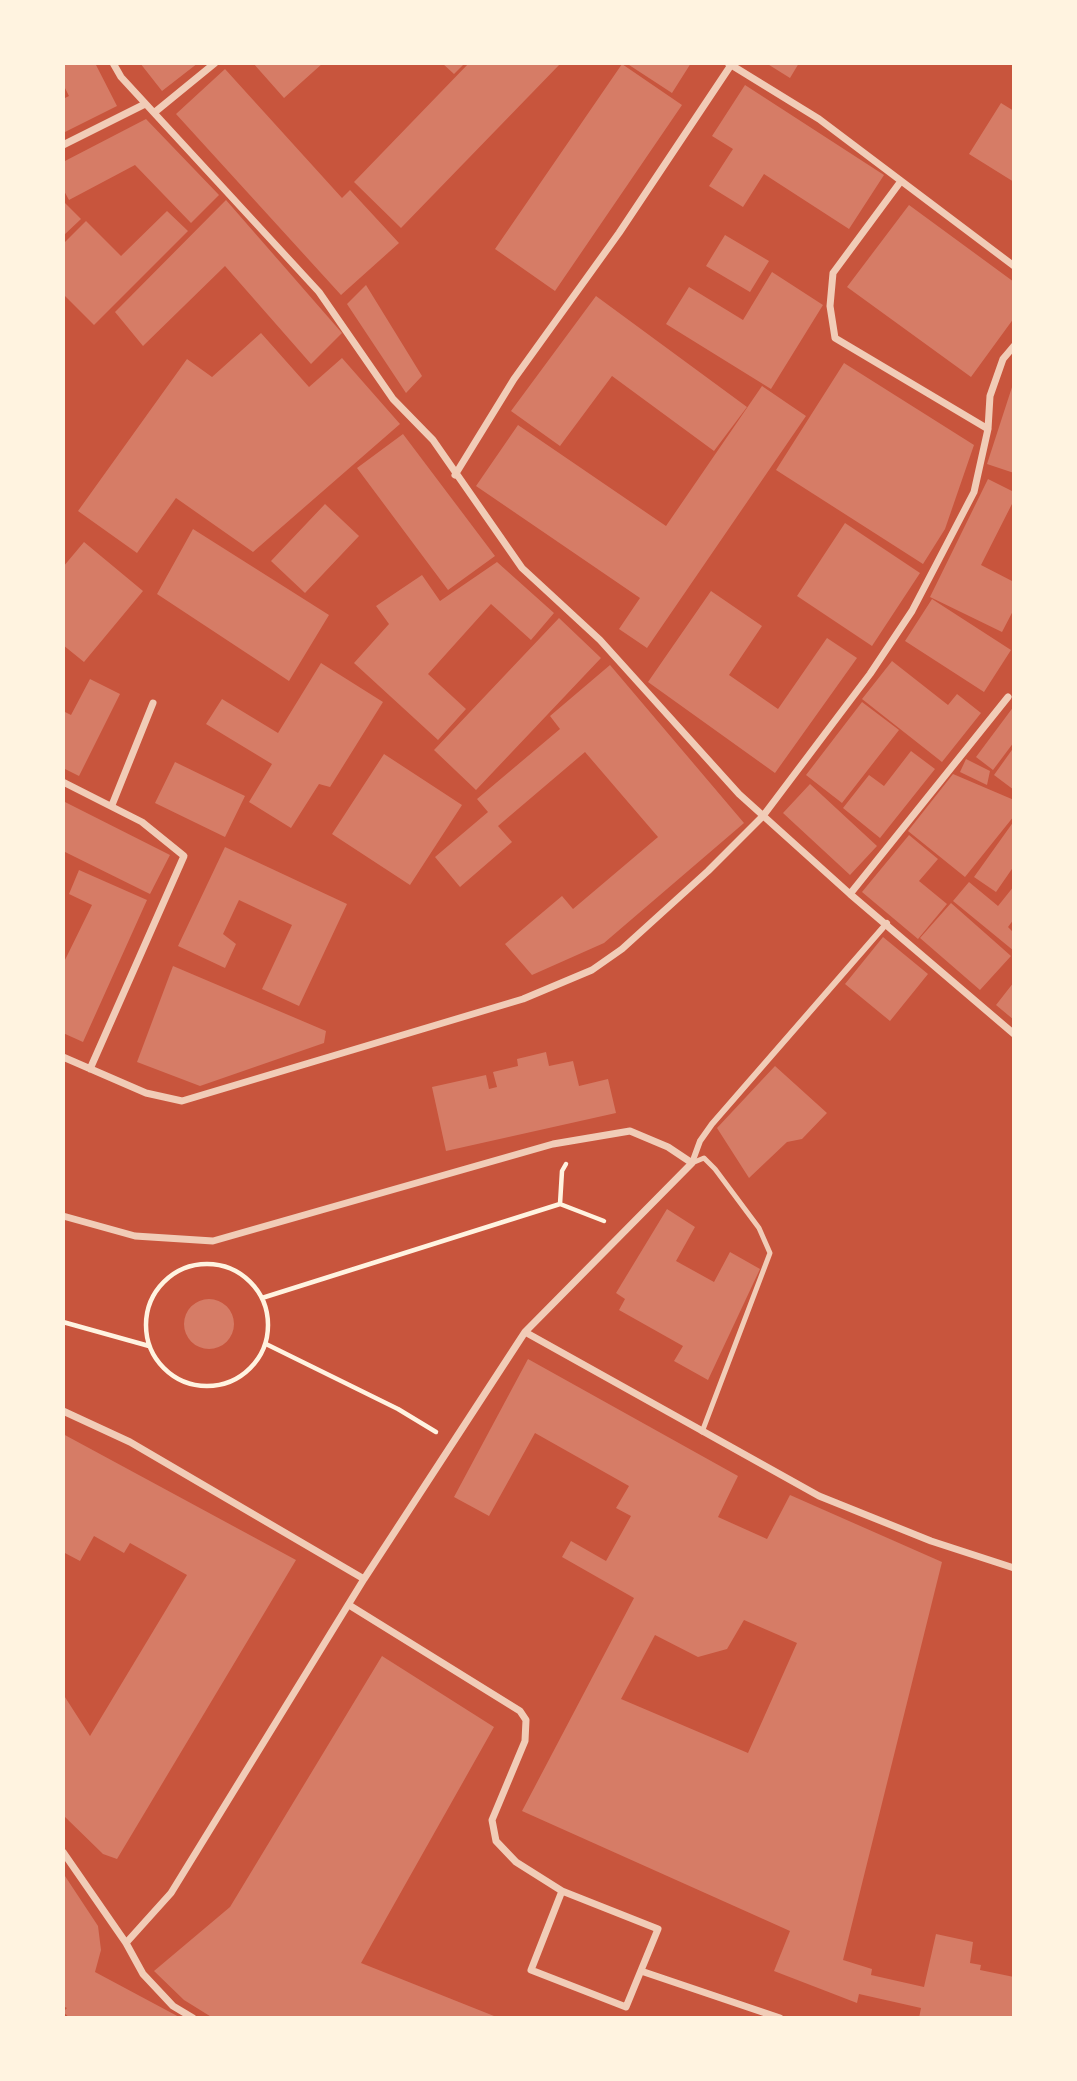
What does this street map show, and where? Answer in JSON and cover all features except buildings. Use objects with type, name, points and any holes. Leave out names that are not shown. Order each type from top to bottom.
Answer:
[{"type":"street","points":[[114,63],[121,77],[145,104],[319,292],[393,399],[433,440],[522,568],[600,640],[690,742],[763,816],[1014,1034]]},
{"type":"street","points":[[155,112],[215,63]]},
{"type":"street","points":[[455,475],[514,379],[619,233],[729,64],[819,119],[1014,266]]},
{"type":"street","points":[[63,145],[145,104]]},
{"type":"street","points":[[901,181],[833,273],[830,306],[835,338],[988,429]]},
{"type":"street","points":[[63,1057],[146,1093],[182,1101],[523,999],[592,970],[622,949],[708,871],[763,816],[870,674],[912,611],[974,492],[988,429],[990,396],[1003,359],[1014,346]]},
{"type":"street","points":[[850,894],[1008,697]]},
{"type":"street","points":[[112,805],[153,703]]},
{"type":"street","points":[[63,782],[142,822],[184,856],[90,1069]]},
{"type":"street","points":[[126,1943],[172,1893],[365,1579],[525,1332],[692,1163],[700,1141],[712,1124],[887,923]]},
{"type":"street","points":[[63,1216],[135,1236],[213,1241],[553,1144],[630,1131],[668,1147],[692,1163]]},
{"type":"street","points":[[525,1332],[819,1496],[931,1541],[1014,1569]]},
{"type":"street","points":[[63,1411],[130,1442],[365,1579]]},
{"type":"street","points":[[349,1605],[512,1704],[526,1720],[525,1741],[492,1820],[496,1841],[516,1863],[562,1891],[658,1929],[626,2007],[531,1969],[562,1891]]},
{"type":"street","points":[[63,1852],[126,1943],[143,1974],[173,2006],[193,2018]]},
{"type":"street","points":[[641,1970],[780,2018]]},
{"type":"lane","points":[[692,1163],[704,1158],[715,1169],[759,1228],[770,1253],[702,1432]]},
{"type":"path","points":[[560,1204],[562,1171],[573,1153],[589,1138]]},
{"type":"path","points":[[262,1298],[560,1204],[626,1228]]},
{"type":"path","points":[[213,1264],[233,1270],[250,1281],[262,1298],[267,1312],[266,1343],[257,1361],[244,1374],[227,1383],[209,1387],[190,1384],[172,1376],[149,1346],[146,1325],[149,1306],[159,1287],[183,1270],[213,1264]]},
{"type":"path","points":[[63,1322],[149,1346]]},
{"type":"path","points":[[266,1343],[398,1409],[453,1443]]}]
